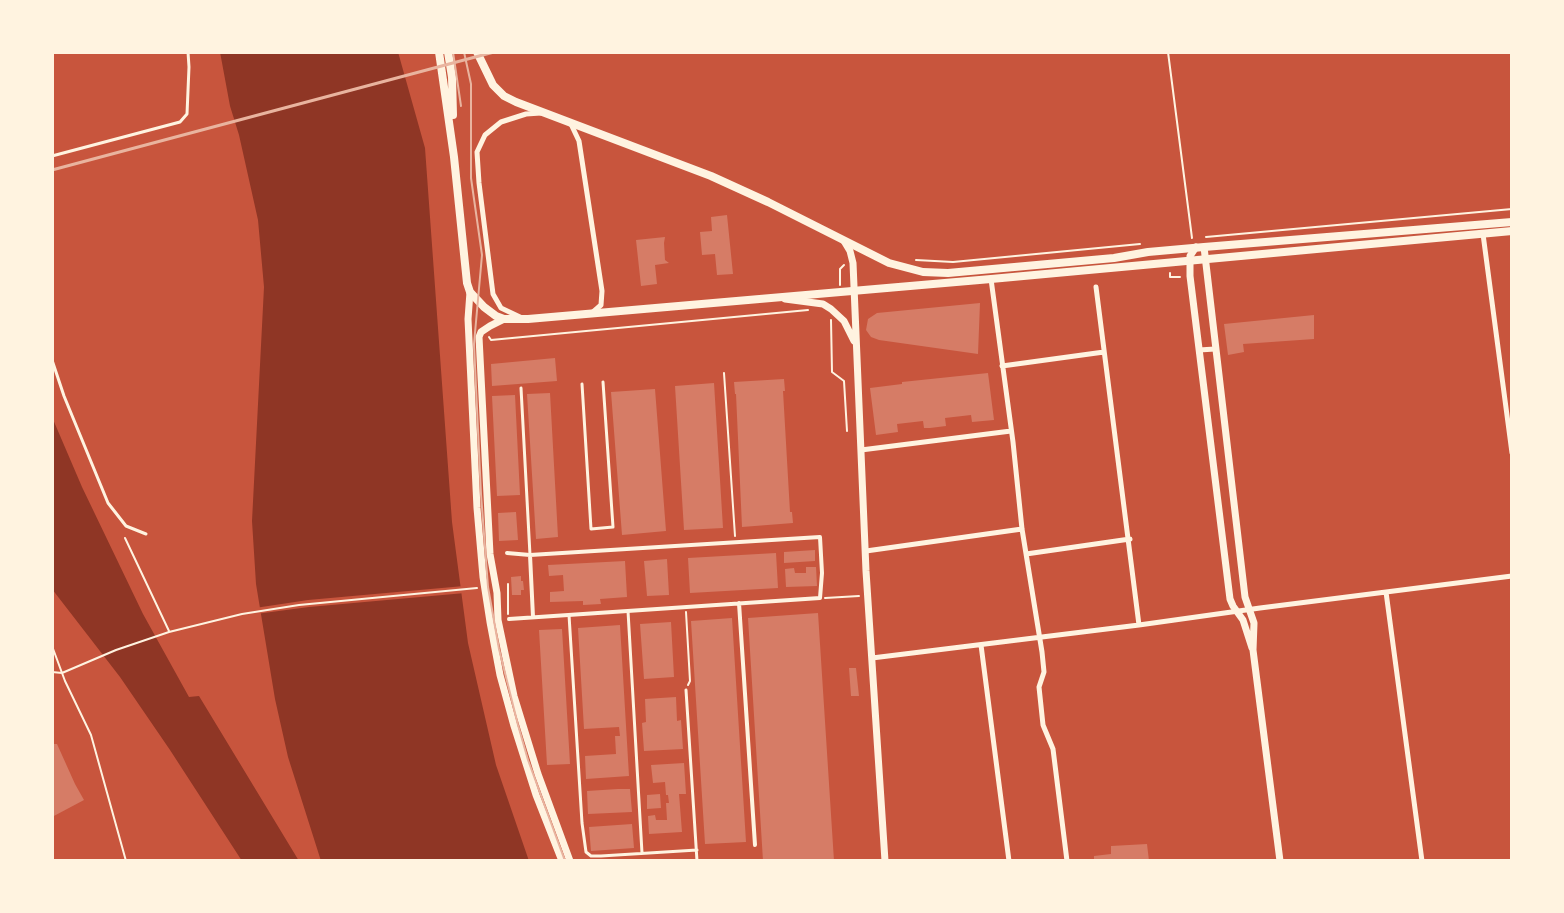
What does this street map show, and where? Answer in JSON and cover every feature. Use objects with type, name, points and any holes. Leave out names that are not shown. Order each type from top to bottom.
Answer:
[{"type":"main road","points":[[439,52],[467,283],[470,292],[490,313],[504,319],[991,279],[1512,231]]},
{"type":"main road","points":[[448,52],[453,88],[454,157]]},
{"type":"main road","points":[[477,52],[488,78],[497,89],[516,102],[738,188],[889,263],[911,270],[932,273],[1114,258],[1199,242],[1512,222]]},
{"type":"street","points":[[528,319],[501,308],[493,294],[477,152],[485,135],[501,122],[526,114],[546,113]]},
{"type":"street","points":[[570,122],[579,141],[602,291],[601,305],[592,313]]},
{"type":"street","points":[[1482,233],[1512,453]]},
{"type":"street","points":[[844,241],[852,256],[855,290],[860,450],[885,861]]},
{"type":"street","points":[[1199,242],[1204,259],[1245,597],[1255,629],[1253,650]]},
{"type":"street","points":[[1199,242],[1189,261],[1230,599],[1243,620],[1253,650],[1280,861]]},
{"type":"street","points":[[991,279],[1022,529],[1044,672],[1039,687],[1043,725],[1053,749],[1067,861]]},
{"type":"street","points":[[1096,287],[1139,625]]},
{"type":"street","points":[[470,292],[468,319],[481,561],[495,649],[525,761],[562,861]]},
{"type":"street","points":[[770,297],[816,303],[831,309],[849,328],[857,350]]},
{"type":"street","points":[[504,319],[485,329],[479,337],[490,554],[498,620],[514,696],[570,861]]},
{"type":"street","points":[[1199,350],[1215,349]]},
{"type":"street","points":[[1002,366],[1104,352]]},
{"type":"street","points":[[860,450],[1011,431]]},
{"type":"street","points":[[866,551],[1022,529]]},
{"type":"street","points":[[507,553],[530,555],[820,537],[822,573],[820,598],[569,615],[509,616]]},
{"type":"street","points":[[1026,554],[1130,539]]},
{"type":"street","points":[[530,555],[533,617]]},
{"type":"street","points":[[872,658],[1512,576]]},
{"type":"street","points":[[1386,592],[1422,861]]},
{"type":"street","points":[[739,603],[755,845]]},
{"type":"street","points":[[981,645],[1009,861]]},
{"type":"lane","points":[[52,156],[180,122],[187,114],[188,52]]},
{"type":"lane","points":[[52,360],[108,503],[126,526],[146,534]]},
{"type":"lane","points":[[582,384],[591,529],[613,527],[603,382]]},
{"type":"lane","points":[[521,388],[530,555]]},
{"type":"lane","points":[[628,611],[642,853]]},
{"type":"lane","points":[[569,615],[586,852],[591,856],[697,850]]},
{"type":"lane","points":[[686,690],[697,861]]},
{"type":"path","points":[[1168,52],[1199,242],[1512,209]]},
{"type":"path","points":[[907,259],[953,262],[1152,243]]},
{"type":"path","points":[[840,279],[840,269],[847,264]]},
{"type":"path","points":[[1170,273],[1170,277],[1180,277]]},
{"type":"path","points":[[491,340],[817,310]]},
{"type":"path","points":[[827,314],[831,318],[832,372],[844,381],[847,431]]},
{"type":"path","points":[[724,373],[736,542]]},
{"type":"path","points":[[125,538],[169,632]]},
{"type":"path","points":[[508,584],[509,616]]},
{"type":"path","points":[[52,672],[62,673],[116,650],[229,616],[282,607],[478,588]]},
{"type":"path","points":[[820,598],[868,596]]},
{"type":"path","points":[[686,607],[690,681],[686,690]]},
{"type":"path","points":[[52,646],[91,735],[126,861]]},
{"type":"shaded area","points":[[220,52],[398,52],[425,148],[452,522],[468,643],[496,765],[529,861],[321,861],[288,757],[256,584],[252,521],[264,287],[258,220]]},
{"type":"shaded area","points":[[52,417],[143,614],[189,697],[199,696],[299,861],[242,861],[120,677],[52,589]]},
{"type":"pier","points":[[464,586],[465,593],[256,614],[255,608],[308,600]]},
{"type":"building","points":[[727,215],[733,274],[717,275],[715,254],[702,255],[700,232],[712,231],[711,217]]},
{"type":"building","points":[[665,237],[665,260],[669,263],[655,265],[657,284],[641,286],[636,240]]},
{"type":"building","points":[[980,303],[978,354],[879,340],[871,337],[866,330],[868,319],[877,313]]},
{"type":"building","points":[[1314,315],[1314,339],[1243,344],[1244,352],[1228,355],[1224,324]]},
{"type":"building","points":[[555,358],[557,381],[492,386],[491,364]]},
{"type":"building","points":[[988,373],[994,420],[972,422],[971,415],[945,418],[946,426],[930,428],[924,428],[923,421],[897,424],[898,432],[876,435],[870,388]]},
{"type":"building","points":[[784,379],[793,523],[742,527],[734,382]]},
{"type":"building","points":[[714,383],[723,528],[684,530],[675,386]]},
{"type":"building","points":[[655,389],[666,531],[622,535],[611,392]]},
{"type":"building","points":[[550,393],[558,537],[536,539],[527,394]]},
{"type":"building","points":[[515,395],[520,495],[497,496],[492,396]]},
{"type":"building","points":[[516,512],[518,540],[499,541],[498,513]]},
{"type":"building","points":[[815,550],[815,561],[784,563],[784,552]]},
{"type":"building","points":[[776,553],[778,588],[690,593],[688,558]]},
{"type":"building","points":[[667,559],[669,595],[647,596],[644,561]]},
{"type":"building","points":[[625,561],[627,597],[600,599],[601,604],[550,602],[550,592],[564,591],[563,575],[549,576],[548,565]]},
{"type":"building","points":[[806,567],[816,567],[817,586],[786,587],[785,569],[794,568],[795,573],[806,573]]},
{"type":"building","points":[[521,576],[524,590],[521,590],[521,595],[512,595],[511,577]]},
{"type":"building","points":[[818,613],[834,861],[763,861],[748,618]]},
{"type":"building","points":[[732,618],[746,842],[705,844],[691,621]]},
{"type":"building","points":[[671,622],[674,677],[644,679],[640,624]]},
{"type":"building","points":[[620,625],[629,776],[586,779],[585,756],[616,754],[615,736],[620,736],[619,727],[584,729],[578,628]]},
{"type":"building","points":[[562,629],[570,764],[547,765],[539,630]]},
{"type":"building","points":[[849,668],[856,668],[859,696],[851,696]]},
{"type":"building","points":[[676,697],[683,749],[644,751],[642,723],[646,722],[645,699]]},
{"type":"building","points":[[52,744],[57,744],[84,800],[52,817]]},
{"type":"building","points":[[684,763],[686,794],[679,794],[682,832],[649,834],[648,816],[655,815],[656,820],[667,820],[666,803],[669,803],[665,782],[653,783],[651,765]]},
{"type":"building","points":[[630,789],[632,812],[588,814],[587,791]]},
{"type":"building","points":[[660,794],[661,808],[647,809],[647,795]]},
{"type":"building","points":[[632,824],[634,848],[591,851],[589,827]]},
{"type":"building","points":[[1147,844],[1149,861],[1094,861],[1094,856],[1111,854],[1111,846]]},
{"type":"tram line","points":[[453,52],[461,106]]},
{"type":"tram line","points":[[464,52],[471,84],[471,178],[482,255],[474,344],[488,587],[499,649],[518,725],[565,861]]},
{"type":"railway","points":[[52,170],[494,52]]}]
